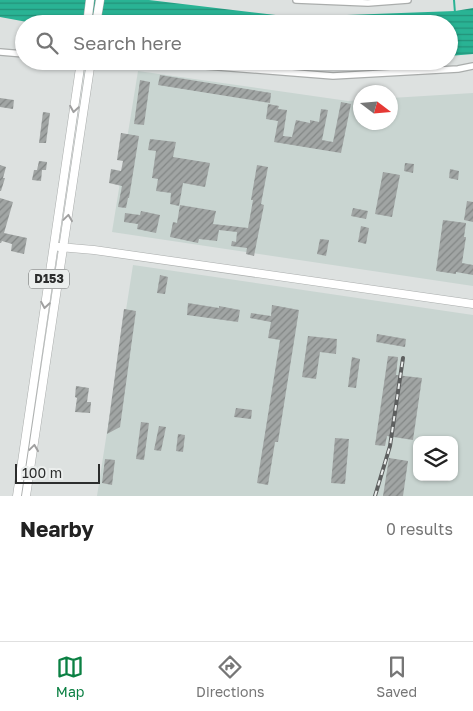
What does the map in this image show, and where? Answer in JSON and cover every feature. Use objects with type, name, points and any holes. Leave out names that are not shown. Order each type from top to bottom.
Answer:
[{"type":"main road","points":[[88,15],[90,0]]},
{"type":"main road","points":[[98,15],[100,0]]},
{"type":"main road","name":"D153","points":[[17,496],[80,70]]},
{"type":"main road","name":"D153","points":[[26,496],[90,70]]},
{"type":"main road","points":[[54,246],[94,250],[473,304]]},
{"type":"street","points":[[296,0],[368,4],[408,0]]},
{"type":"street","points":[[0,52],[15,53]]},
{"type":"street","points":[[458,69],[473,66]]},
{"type":"street","points":[[256,70],[332,76],[440,70]]},
{"type":"shaded area","points":[[0,0],[149,0],[276,15],[15,15],[15,20],[0,17]]},
{"type":"shaded area","points":[[473,8],[473,54],[458,55],[458,15],[347,15],[455,11]]},
{"type":"shaded area","points":[[138,71],[353,101],[353,130],[398,130],[398,98],[473,93],[473,286],[112,232]]},
{"type":"shaded area","points":[[133,265],[473,315],[473,496],[97,496]]},
{"type":"building","points":[[160,75],[271,93],[270,103],[158,85]]},
{"type":"building","points":[[140,80],[150,82],[144,125],[134,124]]},
{"type":"building","points":[[0,98],[14,100],[13,109],[0,107]]},
{"type":"building","points":[[341,102],[351,104],[341,153],[274,142],[278,121],[266,119],[268,104],[279,106],[278,109],[287,110],[283,136],[292,137],[296,120],[310,123],[310,120],[319,122],[321,109],[328,110],[322,140],[333,142]]},
{"type":"building","points":[[43,112],[50,113],[46,143],[39,143]]},
{"type":"building","points":[[121,133],[139,136],[126,208],[118,207],[122,186],[109,183],[111,169],[121,171],[123,161],[117,160]]},
{"type":"building","points":[[150,139],[176,142],[173,157],[210,163],[205,187],[183,183],[179,206],[170,204],[171,193],[156,191],[158,179],[152,178],[156,151],[148,150]]},
{"type":"building","points":[[39,161],[47,162],[46,170],[42,170],[41,181],[32,180],[34,170],[37,170]]},
{"type":"building","points":[[405,163],[414,164],[413,173],[404,171]]},
{"type":"building","points":[[0,165],[6,167],[1,191],[0,191]]},
{"type":"building","points":[[257,165],[268,167],[261,204],[264,205],[254,256],[246,254],[247,248],[231,246],[232,241],[236,242],[237,232],[219,230],[217,241],[199,239],[198,243],[170,237],[173,222],[177,223],[180,205],[216,211],[213,224],[248,228]]},
{"type":"building","points":[[450,169],[459,171],[458,180],[449,178]]},
{"type":"building","points":[[383,172],[400,175],[392,217],[375,214]]},
{"type":"building","points":[[0,198],[13,202],[4,233],[27,238],[24,254],[11,251],[12,244],[2,241],[0,243]]},
{"type":"building","points":[[467,201],[473,202],[473,222],[464,220]]},
{"type":"building","points":[[353,208],[368,211],[366,219],[351,216]]},
{"type":"building","points":[[141,211],[160,215],[156,233],[137,229],[138,224],[124,222],[125,213],[140,215]]},
{"type":"building","points":[[443,220],[466,223],[462,263],[473,265],[473,275],[436,271]]},
{"type":"building","points":[[361,226],[369,228],[366,244],[358,242]]},
{"type":"building","points":[[320,239],[329,240],[326,256],[317,254]]},
{"type":"building","points":[[160,275],[168,277],[165,294],[157,293]]},
{"type":"building","points":[[188,303],[240,310],[238,322],[187,315]]},
{"type":"building","points":[[272,305],[299,310],[278,442],[275,442],[268,485],[257,483],[280,340],[268,338],[271,322],[250,318],[251,313],[271,316]]},
{"type":"building","points":[[124,309],[136,311],[120,427],[107,434]]},
{"type":"building","points":[[377,334],[406,339],[405,347],[376,342]]},
{"type":"building","points":[[308,336],[337,339],[336,354],[320,352],[316,379],[302,377]]},
{"type":"building","points":[[388,356],[398,357],[396,375],[422,378],[413,440],[387,436],[385,446],[375,445]]},
{"type":"building","points":[[352,357],[360,359],[356,388],[348,387]]},
{"type":"building","points":[[76,386],[89,388],[87,402],[91,402],[90,413],[75,412]]},
{"type":"building","points":[[236,408],[252,410],[251,419],[234,417]]},
{"type":"building","points":[[141,422],[149,423],[144,460],[136,459]]},
{"type":"building","points":[[159,426],[166,427],[161,451],[154,450]]},
{"type":"building","points":[[178,434],[185,435],[183,452],[176,451]]},
{"type":"building","points":[[335,438],[349,439],[345,484],[331,483]]},
{"type":"building","points":[[389,458],[408,461],[403,496],[383,496]]},
{"type":"building","points":[[105,459],[115,460],[112,485],[102,483]]},
{"type":"waterway","points":[[454,0],[455,13]]},
{"type":"railway","points":[[375,496],[390,446],[403,358]]}]
